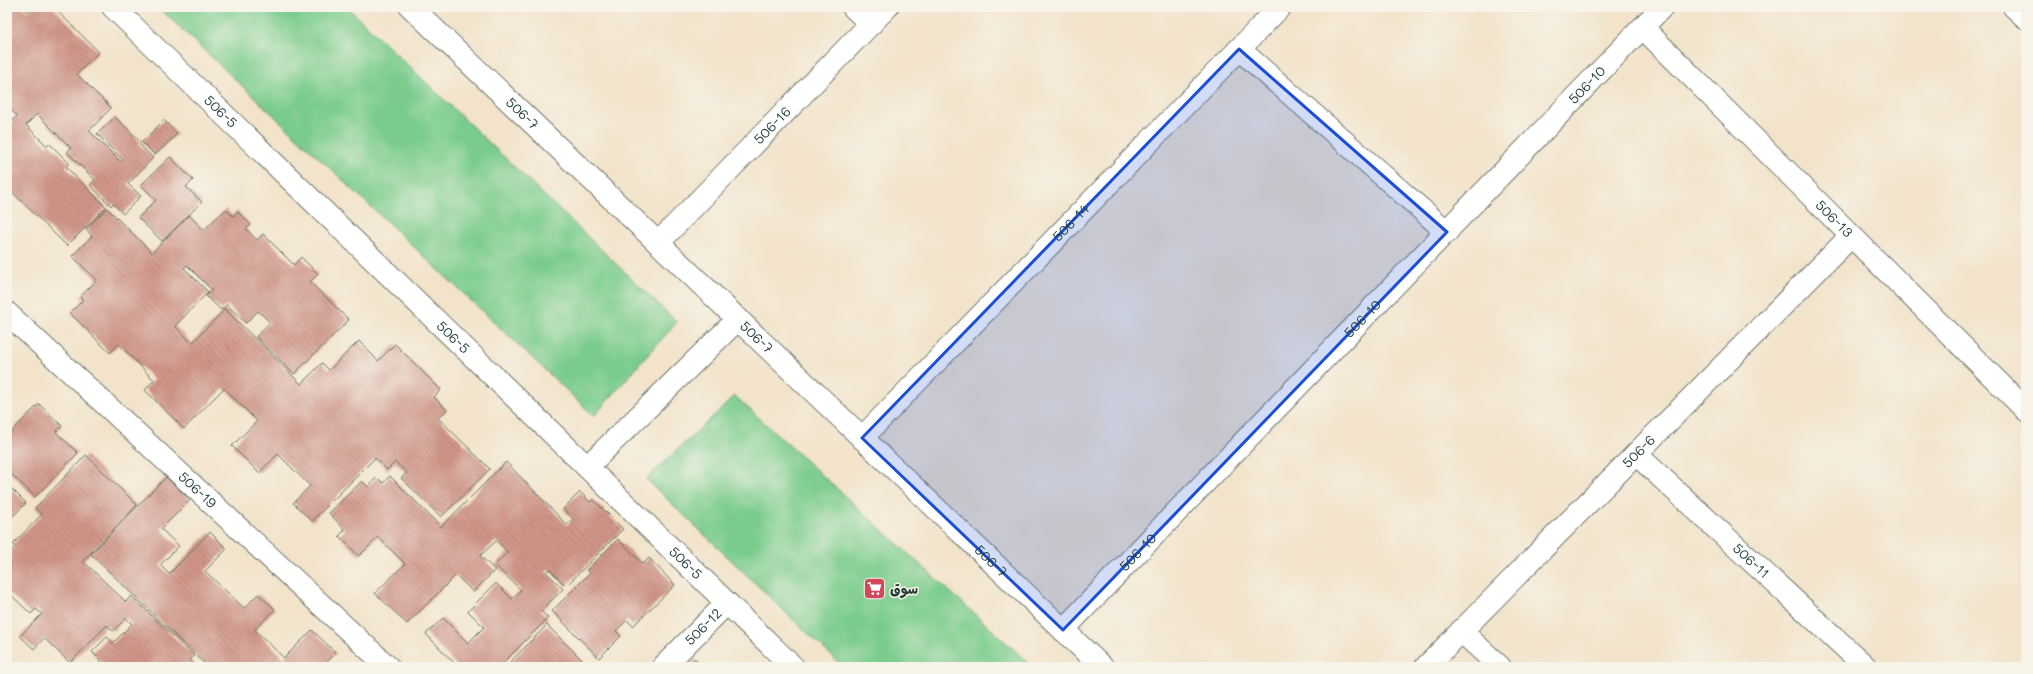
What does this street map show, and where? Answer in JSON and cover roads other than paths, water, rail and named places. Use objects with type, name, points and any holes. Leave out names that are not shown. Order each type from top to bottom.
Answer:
[{"type":"street","name":"506-5","points":[[112,7],[793,667]]},
{"type":"street","name":"506-7","points":[[411,7],[1102,667]]},
{"type":"street","points":[[853,7],[871,24]]},
{"type":"street","name":"506-16","points":[[658,243],[887,7]]},
{"type":"street","name":"506-14","points":[[862,438],[1280,7]]},
{"type":"street","name":"506-10","points":[[1063,630],[1662,7]]},
{"type":"street","points":[[2014,7],[2026,18]]},
{"type":"street","name":"506-13","points":[[1643,28],[2026,410]]},
{"type":"street","points":[[1239,49],[1447,232]]},
{"type":"street","name":"506-6","points":[[1426,667],[1852,236]]},
{"type":"street","name":"506-19","points":[[7,313],[388,667]]},
{"type":"street","points":[[587,467],[738,319]]},
{"type":"street","name":"506-11","points":[[1636,454],[1866,667]]},
{"type":"street","name":"506-12","points":[[662,667],[727,603]]},
{"type":"street","points":[[1461,631],[1500,667]]},
{"type":"place","name":"سوق","points":[[874,589]]}]
